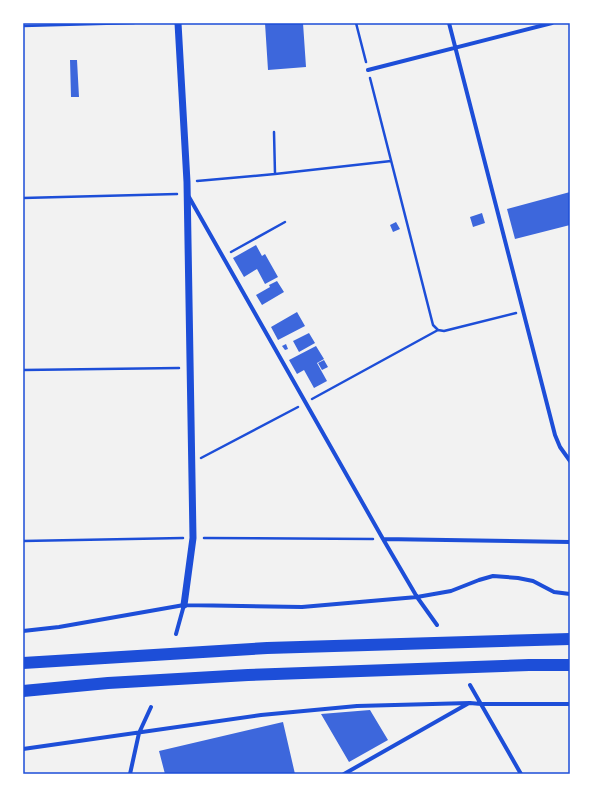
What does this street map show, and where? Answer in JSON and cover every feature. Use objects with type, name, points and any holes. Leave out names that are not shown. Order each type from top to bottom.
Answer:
[{"type":"highway","points":[[23,663],[266,648],[570,639]]},
{"type":"highway","points":[[23,691],[108,683],[248,675],[570,665]]},
{"type":"street","points":[[176,634],[184,605],[193,538],[187,182],[178,23]]},
{"type":"street","points":[[449,23],[555,435],[560,447],[570,461]]},
{"type":"street","points":[[368,70],[552,23]]},
{"type":"street","points":[[187,194],[417,597],[437,625]]},
{"type":"street","points":[[384,539],[570,542]]},
{"type":"street","points":[[23,631],[184,605],[302,607],[417,597],[451,591],[494,576],[533,581],[554,592],[570,594]]},
{"type":"street","points":[[470,685],[521,774]]},
{"type":"street","points":[[344,774],[470,702]]},
{"type":"street","points":[[23,749],[261,715],[357,706],[470,702],[481,704],[570,704]]},
{"type":"street","points":[[130,774],[139,733],[151,707]]},
{"type":"path","points":[[23,26],[134,23]]},
{"type":"path","points":[[356,23],[433,325],[438,330],[444,331],[524,311]]},
{"type":"path","points":[[274,132],[275,174]]},
{"type":"path","points":[[187,182],[391,161]]},
{"type":"path","points":[[23,198],[187,194]]},
{"type":"path","points":[[223,256],[285,222]]},
{"type":"path","points":[[192,462],[438,330]]},
{"type":"path","points":[[23,370],[190,368]]},
{"type":"building","points":[[265,23],[303,23],[306,67],[268,70]]},
{"type":"building","points":[[70,60],[77,60],[79,97],[71,97]]},
{"type":"building","points":[[570,192],[570,225],[515,239],[507,209]]},
{"type":"building","points":[[482,213],[485,223],[473,227],[470,217]]},
{"type":"building","points":[[396,222],[400,229],[393,232],[390,225]]},
{"type":"building","points":[[256,245],[262,256],[265,254],[278,277],[265,284],[257,269],[244,277],[233,258]]},
{"type":"building","points":[[277,281],[284,292],[262,305],[256,295]]},
{"type":"building","points":[[297,312],[305,326],[278,340],[271,327]]},
{"type":"building","points":[[309,333],[315,343],[299,352],[293,341]]},
{"type":"building","points":[[286,344],[288,349],[285,350],[282,346]]},
{"type":"building","points":[[316,346],[324,359],[317,363],[327,381],[314,388],[304,370],[297,374],[289,360]]},
{"type":"building","points":[[324,360],[328,367],[322,370],[318,363]]},
{"type":"building","points":[[370,710],[388,740],[349,762],[321,714]]},
{"type":"building","points":[[283,722],[295,774],[165,774],[159,751]]}]
